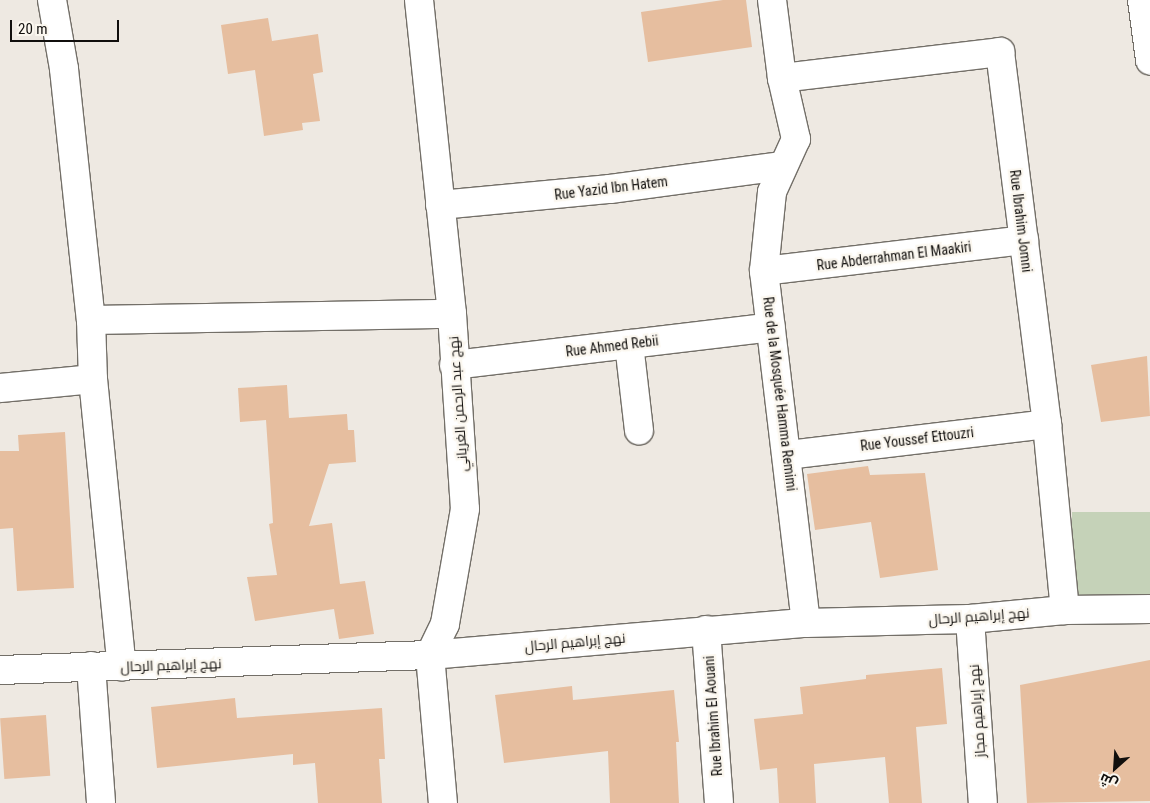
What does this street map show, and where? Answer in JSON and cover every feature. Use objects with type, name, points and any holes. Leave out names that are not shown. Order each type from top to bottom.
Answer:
[{"type":"street","points":[[52,0],[64,69],[91,320],[93,379],[122,667]]},
{"type":"street","name":"نهج عبد الرحمن الغرياني","points":[[419,0],[452,314],[454,365],[466,510],[446,624],[430,655]]},
{"type":"street","name":"Rue de la Mosquée Hamma Remimi","points":[[772,0],[782,78],[795,122],[796,139],[782,166],[772,192],[764,271],[788,455],[806,623]]},
{"type":"street","points":[[1142,0],[1150,60]]},
{"type":"street","name":"Rue Ibrahim Jomni","points":[[782,78],[1000,52],[1047,424],[1066,610]]},
{"type":"street","name":"Rue Yazid Ibn Hatem","points":[[440,205],[610,189],[782,166]]},
{"type":"street","name":"Rue Abderrahman El Maakiri","points":[[764,271],[1024,240]]},
{"type":"street","points":[[91,320],[452,314]]},
{"type":"street","name":"Rue Ahmed Rebii","points":[[454,365],[771,327]]},
{"type":"street","points":[[629,344],[640,430]]},
{"type":"street","points":[[0,388],[93,379]]},
{"type":"street","name":"Rue Youssef Ettouzri","points":[[788,455],[1047,424]]},
{"type":"street","name":"نهج إبراهيم الرحال","points":[[0,670],[430,655],[706,630],[806,623],[970,619],[1066,610],[1150,609]]},
{"type":"street","name":"نهج إبراهيم مجاز","points":[[970,619],[983,803]]},
{"type":"street","name":"Rue Ibrahim El Aouani","points":[[706,630],[719,803]]},
{"type":"street","points":[[430,655],[443,803]]},
{"type":"street","points":[[91,666],[101,803]]},
{"type":"green space","points":[[1072,512],[1150,512],[1150,598],[1072,598]]},
{"type":"building","points":[[723,0],[746,0],[752,47],[648,62],[641,12]]},
{"type":"building","points":[[268,18],[272,41],[318,34],[323,72],[313,74],[320,121],[302,123],[303,130],[264,136],[255,70],[228,74],[221,25]]},
{"type":"building","points":[[1147,356],[1150,416],[1101,422],[1091,365]]},
{"type":"building","points":[[287,385],[289,418],[347,414],[348,430],[354,430],[356,462],[329,464],[309,526],[332,523],[340,584],[365,581],[374,634],[339,639],[334,609],[255,621],[247,577],[277,575],[269,524],[273,523],[266,420],[240,422],[238,388]]},
{"type":"building","points":[[65,432],[74,588],[17,591],[13,528],[0,529],[0,451],[19,451],[18,435]]},
{"type":"building","points":[[868,466],[870,475],[925,473],[938,570],[880,578],[871,522],[815,530],[807,474]]},
{"type":"building","points":[[1150,660],[1150,801],[1027,803],[1020,685]]},
{"type":"building","points":[[942,668],[947,724],[916,727],[922,803],[889,803],[885,757],[814,764],[816,803],[779,803],[777,768],[760,770],[754,719],[803,714],[800,687],[866,679],[866,675]]},
{"type":"building","points":[[572,686],[573,700],[674,690],[679,742],[676,742],[679,803],[610,803],[608,751],[504,763],[495,695]]},
{"type":"building","points":[[235,698],[237,718],[382,708],[385,759],[379,759],[382,803],[318,803],[315,763],[293,765],[293,754],[157,768],[151,707]]},
{"type":"building","points":[[46,715],[50,776],[4,779],[0,718]]}]
